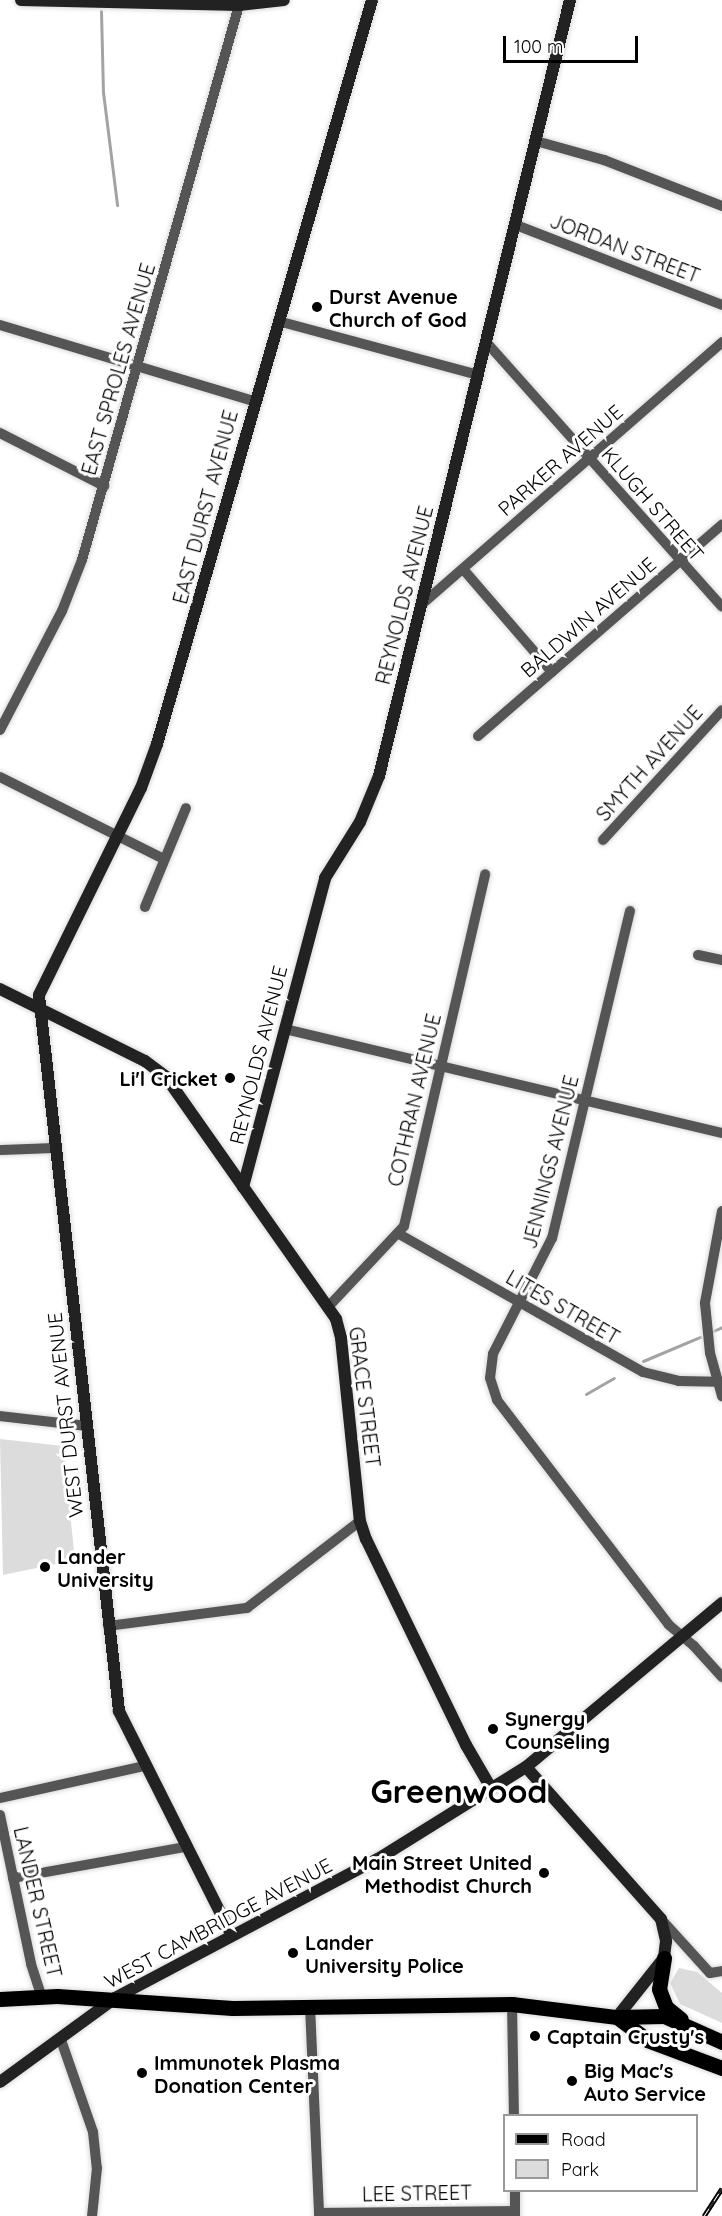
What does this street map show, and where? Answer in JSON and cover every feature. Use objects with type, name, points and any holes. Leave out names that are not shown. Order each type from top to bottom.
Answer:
[{"type":"main road","points":[[663,1958],[659,1989],[666,2007],[695,2030]]},
{"type":"main road","points":[[0,1999],[42,1996],[115,1998],[185,2006],[512,2004],[617,2017],[663,2016],[722,2042]]},
{"type":"main road","points":[[617,2017],[647,2040],[722,2068]]},
{"type":"street","points":[[21,0],[239,5],[284,0]]},
{"type":"street","name":"EAST DURST AVENUE","points":[[40,1009],[43,985],[117,837],[161,733],[254,401],[372,0]]},
{"type":"street","name":"REYNOLDS AVENUE","points":[[243,1187],[325,878],[360,822],[376,789],[570,0]]},
{"type":"street","name":"EAST SPROLES AVENUE","points":[[0,730],[69,594],[104,486],[239,5]]},
{"type":"street","points":[[536,141],[604,160],[722,206]]},
{"type":"street","name":"JORDAN STREET","points":[[516,225],[722,305]]},
{"type":"street","points":[[278,321],[478,375]]},
{"type":"street","points":[[0,325],[254,401]]},
{"type":"street","name":"KLUGH STREET","points":[[487,343],[722,607]]},
{"type":"street","name":"PARKER AVENUE","points":[[420,605],[720,348]]},
{"type":"street","points":[[0,433],[104,486]]},
{"type":"street","name":"BALDWIN AVENUE","points":[[477,736],[722,525]]},
{"type":"street","points":[[463,569],[552,672]]},
{"type":"street","name":"SMYTH AVENUE","points":[[603,840],[722,710]]},
{"type":"street","points":[[0,777],[162,858]]},
{"type":"street","points":[[145,907],[162,858],[186,808]]},
{"type":"street","name":"COTHRAN AVENUE","points":[[328,1308],[404,1227],[485,874]]},
{"type":"street","name":"JENNINGS AVENUE","points":[[630,911],[552,1238],[492,1359],[490,1378],[495,1396],[669,1625],[722,1677]]},
{"type":"street","points":[[698,955],[722,960]]},
{"type":"street","name":"GRACE STREET","points":[[0,989],[161,1071],[328,1308],[341,1338],[360,1521],[461,1735],[491,1788]]},
{"type":"street","name":"WEST DURST AVENUE","points":[[40,1009],[119,1710],[144,1766],[231,1934]]},
{"type":"street","points":[[285,1029],[722,1133]]},
{"type":"street","points":[[0,1150],[56,1148]]},
{"type":"street","points":[[722,1211],[705,1303],[707,1337],[722,1396]]},
{"type":"street","name":"LITES STREET","points":[[399,1234],[643,1372],[679,1381],[718,1382]]},
{"type":"street","points":[[0,1416],[86,1426]]},
{"type":"street","points":[[108,1626],[248,1608],[360,1521]]},
{"type":"street","name":"WEST CAMBRIDGE AVENUE","points":[[0,2082],[115,1998],[231,1934],[370,1863],[526,1767],[722,1603]]},
{"type":"street","points":[[0,1798],[144,1766]]},
{"type":"street","points":[[526,1767],[710,1973],[722,1971]]},
{"type":"street","name":"LANDER STREET","points":[[0,1815],[42,1996]]},
{"type":"street","points":[[13,1878],[186,1847]]},
{"type":"street","points":[[617,2017],[663,1958],[666,1941],[661,1918]]},
{"type":"street","points":[[512,2004],[514,2114]]},
{"type":"street","points":[[310,2006],[319,2215]]},
{"type":"street","points":[[60,2040],[93,2132],[97,2168],[92,2216]]},
{"type":"street","points":[[515,2192],[515,2213]]},
{"type":"street","name":"LEE STREET","points":[[319,2215],[515,2213]]},
{"type":"green space","points":[[0,1439],[63,1446],[75,1560],[3,1575]]},
{"type":"green space","points":[[679,1968],[697,1972],[722,1993],[722,2023],[680,2004],[670,1983]]},
{"type":"waterway","points":[[101,11],[103,92],[117,205]]},
{"type":"waterway","points":[[711,1332],[722,1327]]},
{"type":"waterway","points":[[643,1361],[700,1337]]},
{"type":"waterway","points":[[586,1394],[614,1378]]},
{"type":"railway","points":[[704,2216],[722,2188]]},
{"type":"place","name":"Durst Avenue Church of God","points":[[317,307]]},
{"type":"place","name":"Li'l Cricket","points":[[230,1078]]},
{"type":"place","name":"Lander University","points":[[45,1567]]},
{"type":"place","name":"Synergy Counseling","points":[[493,1729]]},
{"type":"place","name":"Main Street United Methodist Church","points":[[544,1873]]},
{"type":"place","name":"Lander University Police","points":[[293,1953]]},
{"type":"place","name":"Captain Crusty's","points":[[535,2036]]},
{"type":"place","name":"Immunotek Plasma Donation Center","points":[[142,2073]]},
{"type":"place","name":"Big Mac's Auto Service","points":[[572,2081]]},
{"type":"district","name":"Greenwood","points":[[459,1791]]}]
